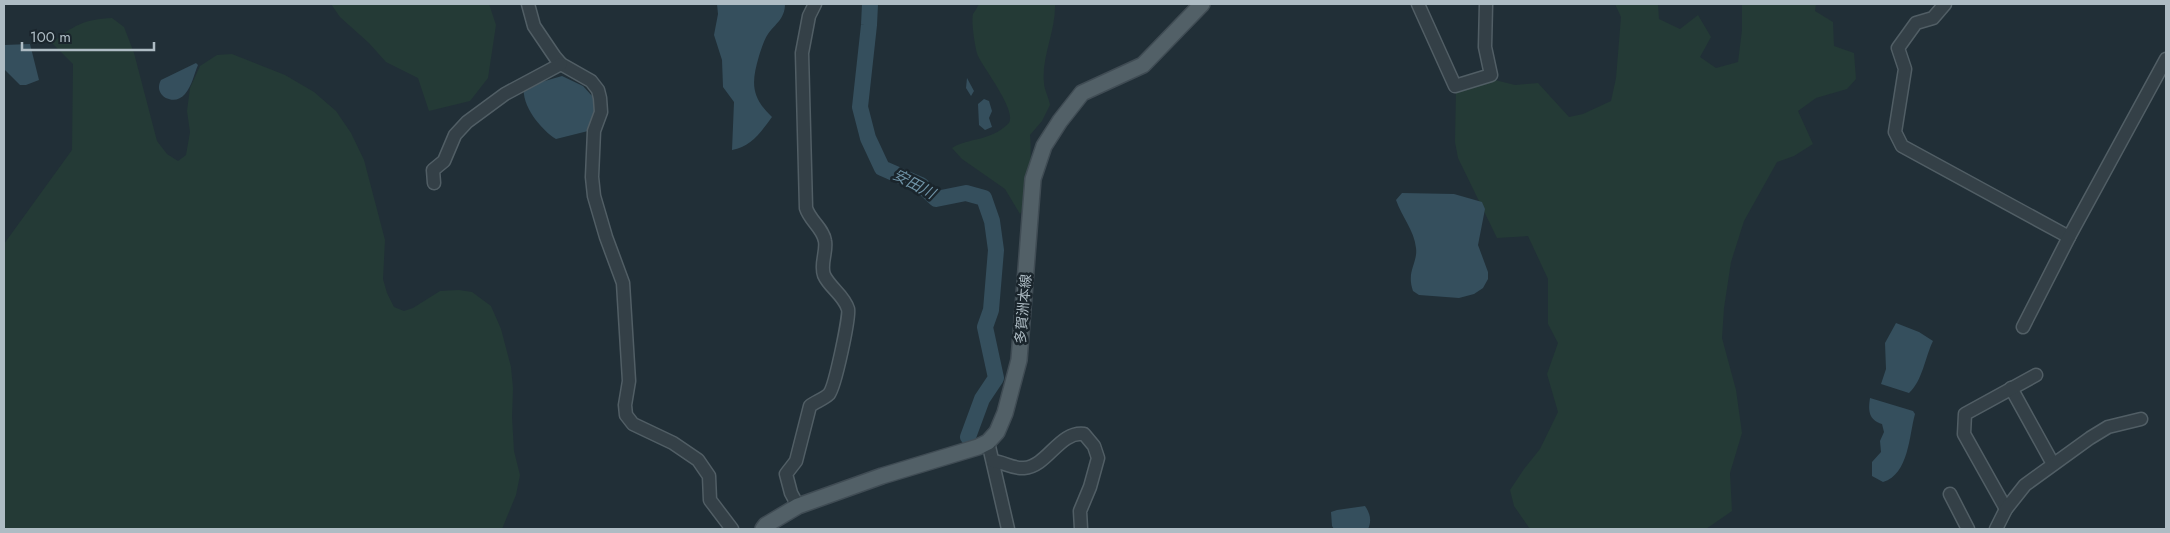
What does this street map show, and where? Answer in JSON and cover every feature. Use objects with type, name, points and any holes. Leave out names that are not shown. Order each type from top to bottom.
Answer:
[{"type":"main road","name":"多賀洲本線","points":[[988,442],[997,432],[1005,413],[1019,360],[1033,179],[1044,146],[1060,121],[1082,93],[1143,65],[1202,4]]},
{"type":"main road","points":[[763,529],[766,525],[798,506],[882,476],[978,447],[988,442]]},
{"type":"street","points":[[528,4],[532,21],[538,34],[561,64],[591,81],[598,90],[600,98],[601,112],[594,131],[592,177],[594,196],[606,237],[623,283],[629,381],[624,405],[626,415],[633,424],[673,442],[698,460],[709,476],[710,500],[732,529]]},
{"type":"street","points":[[798,506],[791,493],[786,474],[796,462],[810,406],[829,393],[837,376],[848,310],[838,291],[826,279],[823,266],[825,240],[820,229],[808,215],[806,208],[802,53],[809,16],[815,4]]},
{"type":"street","points":[[1418,4],[1455,86],[1491,75],[1486,47],[1486,4]]},
{"type":"street","points":[[1945,4],[1934,18],[1916,23],[1898,48],[1905,69],[1895,132],[1902,146],[2069,237]]},
{"type":"street","points":[[2023,327],[2069,237],[2166,59]]},
{"type":"street","points":[[434,184],[432,170],[444,161],[454,135],[467,122],[505,94],[561,64]]},
{"type":"street","points":[[2006,509],[1964,434],[1965,414],[2036,375]]},
{"type":"street","points":[[2011,388],[2053,464]]},
{"type":"street","points":[[1996,529],[2006,509],[2025,485],[2108,427],[2141,419]]},
{"type":"street","points":[[993,461],[1024,468],[1034,466],[1069,437],[1077,433],[1084,434],[1094,446],[1098,458],[1080,512],[1081,529]]},
{"type":"street","points":[[988,442],[1008,529]]},
{"type":"street","points":[[1950,494],[1968,529]]},
{"type":"green space","points":[[331,4],[489,4],[496,25],[488,78],[470,101],[429,111],[418,78],[386,62],[369,43],[340,17]]},
{"type":"green space","points":[[979,4],[1055,4],[1055,14],[1046,54],[1044,74],[1044,85],[1050,105],[1042,121],[1030,135],[1031,153],[1028,188],[1020,214],[1005,189],[962,159],[952,148],[994,134],[1008,124],[1010,118],[1005,101],[978,56],[973,14]]},
{"type":"green space","points":[[1615,4],[1658,4],[1659,19],[1680,29],[1698,15],[1711,37],[1700,57],[1716,68],[1738,62],[1742,30],[1742,4],[1816,4],[1815,11],[1833,22],[1834,46],[1854,53],[1856,79],[1847,89],[1816,98],[1798,111],[1813,144],[1794,156],[1777,162],[1744,221],[1731,262],[1724,308],[1722,338],[1736,390],[1742,433],[1730,473],[1732,511],[1706,529],[1530,529],[1514,506],[1510,490],[1540,449],[1558,412],[1547,374],[1558,343],[1548,324],[1548,279],[1528,236],[1497,238],[1458,158],[1455,142],[1456,90],[1495,80],[1515,85],[1538,83],[1569,117],[1583,114],[1611,101],[1616,78],[1621,17]]},
{"type":"green space","points":[[112,18],[124,27],[134,53],[157,141],[167,154],[178,161],[186,155],[190,132],[187,111],[190,88],[200,66],[217,55],[232,54],[285,75],[314,92],[336,111],[351,133],[364,160],[385,240],[383,279],[394,307],[404,311],[413,308],[440,291],[459,290],[472,292],[491,306],[501,329],[511,367],[514,451],[520,475],[516,495],[502,529],[4,529],[4,244],[72,150],[73,64],[52,43],[79,24]]},
{"type":"water","points":[[717,4],[785,4],[783,14],[764,42],[754,82],[760,103],[772,117],[760,133],[750,142],[745,146],[732,150],[734,102],[723,87],[722,60],[714,35],[718,14]]},
{"type":"water","points":[[30,44],[39,80],[26,85],[20,85],[4,69],[4,45]]},
{"type":"water","points":[[196,63],[198,65],[191,84],[181,98],[171,100],[162,95],[159,86],[161,80]]},
{"type":"water","points":[[562,76],[583,86],[593,97],[598,109],[592,130],[556,139],[544,130],[533,116],[526,101],[524,87]]},
{"type":"water","points":[[967,78],[974,91],[971,96],[966,88]]},
{"type":"water","points":[[984,99],[989,101],[992,111],[989,118],[992,127],[985,130],[979,125],[978,104]]},
{"type":"water","points":[[1402,193],[1454,194],[1482,202],[1485,209],[1478,245],[1488,272],[1488,279],[1483,288],[1474,294],[1459,298],[1419,295],[1413,291],[1411,273],[1416,248],[1413,235],[1396,200]]},
{"type":"water","points":[[1896,323],[1919,332],[1933,341],[1918,382],[1909,393],[1881,384],[1886,369],[1885,343]]},
{"type":"water","points":[[1870,398],[1913,411],[1915,414],[1903,463],[1892,478],[1883,482],[1872,476],[1872,462],[1881,452],[1880,441],[1884,432],[1882,424],[1874,420],[1870,414]]},
{"type":"water","points":[[1365,506],[1370,517],[1368,529],[1334,529],[1331,512]]},
{"type":"waterway","name":"安田川","points":[[870,4],[860,107],[868,138],[882,168],[921,185],[936,199],[966,193],[984,198],[992,221],[996,250],[991,310],[985,327],[996,378],[982,399],[968,437]]}]
